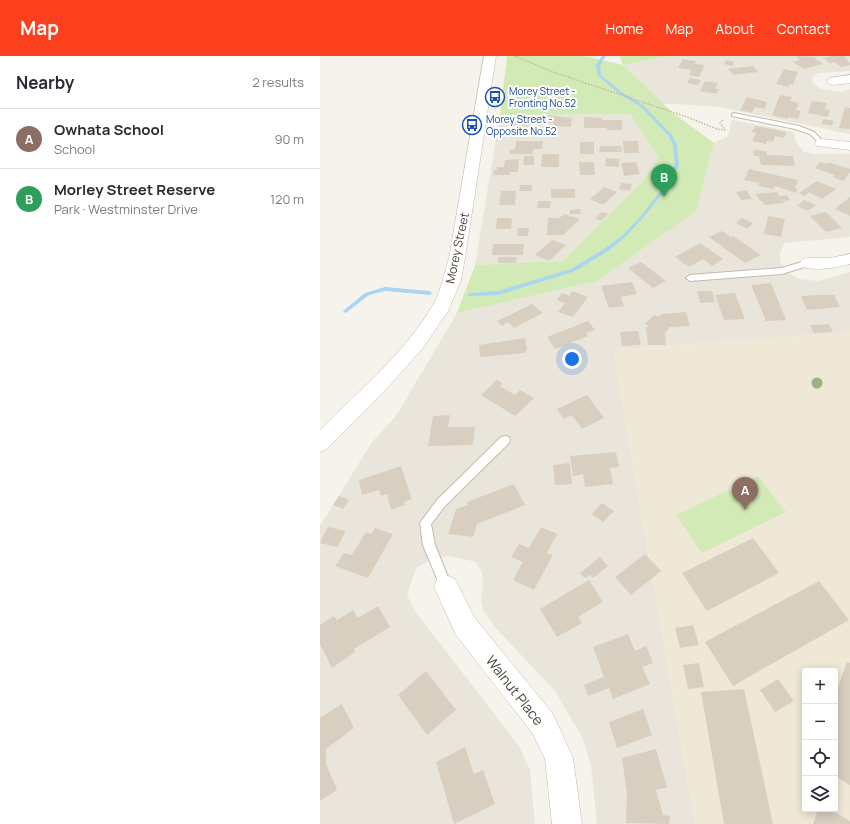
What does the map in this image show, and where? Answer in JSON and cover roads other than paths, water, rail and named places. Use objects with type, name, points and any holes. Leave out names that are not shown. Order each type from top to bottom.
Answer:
[{"type":"street","name":"Morey Street","points":[[320,443],[384,379],[416,343],[439,311],[452,280],[457,258],[490,56]]},
{"type":"street","points":[[833,81],[850,79]]},
{"type":"street","points":[[822,143],[850,146]]},
{"type":"street","points":[[808,263],[830,263],[850,259]]},
{"type":"street","name":"Walnut Place","points":[[446,587],[465,626],[542,724],[559,758],[567,824]]},
{"type":"lane","points":[[734,115],[797,127],[812,133],[822,143]]},
{"type":"lane","points":[[690,278],[782,271],[808,263]]},
{"type":"lane","points":[[446,587],[429,545],[425,524],[441,504],[505,440]]},
{"type":"waterway","points":[[470,295],[498,293],[573,270],[606,250],[623,237],[642,217],[664,189],[677,165],[675,145],[670,135],[642,106],[619,92],[599,75],[598,65],[604,56]]},
{"type":"waterway","points":[[345,311],[367,294],[385,289],[430,293]]},
{"type":"place","name":"Morey Street - Fronting No.52","points":[[495,97]]},
{"type":"place","name":"Morey Street - Opposite No.52","points":[[472,125]]},
{"type":"place","name":"Morley Street Reserve","points":[[664,197]]},
{"type":"place","name":"Owhata School","points":[[745,510]]}]
